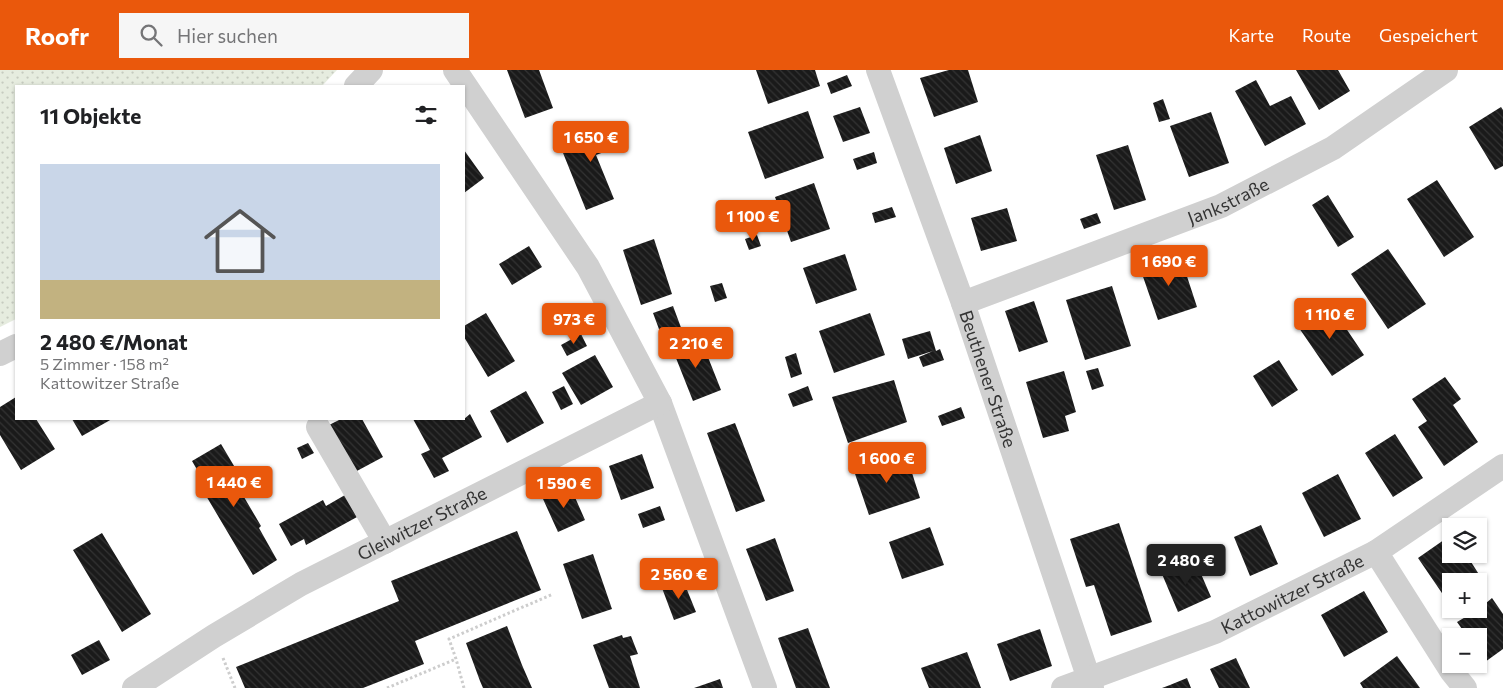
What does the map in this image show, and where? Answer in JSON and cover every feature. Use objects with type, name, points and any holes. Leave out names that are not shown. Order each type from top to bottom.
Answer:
[{"type":"street","points":[[357,85],[371,70]]},
{"type":"street","points":[[455,70],[588,267],[660,403],[765,688]]},
{"type":"street","name":"Beuthener Straße","points":[[878,70],[963,303],[1091,683]]},
{"type":"street","name":"Jankstraße","points":[[963,303],[1221,206],[1333,148],[1446,70]]},
{"type":"street","points":[[0,354],[15,346]]},
{"type":"street","name":"Gleiwitzer Straße","points":[[134,688],[214,636],[301,584],[660,403]]},
{"type":"street","points":[[318,427],[385,542]]},
{"type":"street","name":"Kattowitzer Straße","points":[[1063,688],[1091,683],[1215,632],[1376,552],[1503,466]]},
{"type":"street","points":[[1376,552],[1452,672],[1465,688]]},
{"type":"path","points":[[464,688],[449,639],[553,594]]},
{"type":"path","points":[[214,636],[235,688]]},
{"type":"path","points":[[387,688],[456,659]]},
{"type":"shaded area","points":[[0,70],[337,70],[323,85],[15,85],[15,320],[0,327]]},
{"type":"building","points":[[507,70],[539,70],[553,108],[525,118]]},
{"type":"building","points":[[756,70],[815,70],[820,86],[768,104]]},
{"type":"building","points":[[949,70],[968,70],[978,102],[934,117],[920,78]]},
{"type":"building","points":[[1296,70],[1338,70],[1350,91],[1319,110]]},
{"type":"building","points":[[847,75],[852,86],[831,94],[827,83]]},
{"type":"building","points":[[1256,80],[1270,106],[1291,96],[1306,124],[1265,146],[1235,91]]},
{"type":"building","points":[[1163,99],[1170,119],[1159,122],[1153,103]]},
{"type":"building","points":[[860,107],[870,133],[843,142],[833,116]]},
{"type":"building","points":[[1501,107],[1503,110],[1503,166],[1495,170],[1469,127]]},
{"type":"building","points":[[808,111],[824,158],[765,179],[748,132]]},
{"type":"building","points":[[1211,112],[1229,163],[1189,177],[1170,126]]},
{"type":"building","points":[[614,121],[623,145],[596,155],[614,199],[586,210],[559,143]]},
{"type":"building","points":[[980,135],[992,171],[956,184],[944,148]]},
{"type":"building","points":[[1128,145],[1146,200],[1114,210],[1096,155]]},
{"type":"building","points":[[465,151],[484,178],[465,192]]},
{"type":"building","points":[[874,152],[877,163],[857,170],[853,159]]},
{"type":"building","points":[[1437,180],[1474,237],[1444,257],[1407,199]]},
{"type":"building","points":[[814,183],[830,229],[791,242],[775,197]]},
{"type":"building","points":[[1328,195],[1354,237],[1338,247],[1312,205]]},
{"type":"building","points":[[892,207],[896,217],[875,223],[872,213]]},
{"type":"building","points":[[1007,208],[1017,241],[981,251],[971,218]]},
{"type":"building","points":[[1097,213],[1101,223],[1084,229],[1080,219]]},
{"type":"building","points":[[757,235],[761,246],[749,250],[745,239]]},
{"type":"building","points":[[654,239],[672,294],[641,305],[623,250]]},
{"type":"building","points":[[529,246],[542,267],[512,285],[499,264]]},
{"type":"building","points":[[1388,249],[1426,304],[1388,329],[1351,274]]},
{"type":"building","points":[[845,254],[857,290],[816,304],[803,268]]},
{"type":"building","points":[[1180,255],[1197,307],[1158,320],[1140,268]]},
{"type":"building","points":[[722,283],[727,298],[715,302],[710,286]]},
{"type":"building","points":[[1112,286],[1131,346],[1085,360],[1066,300]]},
{"type":"building","points":[[1034,301],[1048,342],[1019,352],[1005,311]]},
{"type":"building","points":[[1329,303],[1364,355],[1332,376],[1297,325]]},
{"type":"building","points":[[673,306],[686,341],[666,348],[653,313]]},
{"type":"building","points":[[486,313],[515,361],[488,377],[465,339],[465,325]]},
{"type":"building","points":[[870,313],[885,355],[834,373],[819,331]]},
{"type":"building","points":[[930,331],[936,351],[940,349],[944,360],[923,367],[919,357],[933,351],[908,359],[902,339]]},
{"type":"building","points":[[581,334],[587,346],[567,356],[561,345]]},
{"type":"building","points":[[700,337],[721,390],[693,401],[672,348]]},
{"type":"building","points":[[796,353],[802,374],[791,378],[785,357]]},
{"type":"building","points":[[595,355],[613,387],[581,405],[562,373]]},
{"type":"building","points":[[1279,360],[1298,390],[1272,407],[1253,376]]},
{"type":"building","points":[[1098,368],[1104,386],[1092,390],[1086,371]]},
{"type":"building","points":[[1064,371],[1076,412],[1065,416],[1069,431],[1043,438],[1026,382]]},
{"type":"building","points":[[1445,377],[1461,399],[1453,405],[1478,442],[1444,466],[1418,427],[1427,421],[1412,399]]},
{"type":"building","points":[[894,380],[907,422],[848,443],[832,397]]},
{"type":"building","points":[[564,386],[573,404],[561,410],[552,392]]},
{"type":"building","points":[[808,386],[813,400],[793,407],[788,394]]},
{"type":"building","points":[[526,391],[544,423],[507,443],[490,411]]},
{"type":"building","points":[[15,398],[15,420],[37,420],[55,449],[21,470],[0,435],[0,407]]},
{"type":"building","points":[[961,407],[965,418],[942,426],[938,416]]},
{"type":"building","points":[[470,414],[482,437],[442,458],[449,471],[434,478],[421,454],[430,450],[414,420],[465,420]]},
{"type":"building","points":[[73,420],[110,420],[82,436]]},
{"type":"building","points":[[339,420],[363,420],[383,457],[355,472],[329,425]]},
{"type":"building","points":[[735,423],[765,501],[736,512],[707,433]]},
{"type":"building","points":[[1395,434],[1423,478],[1393,497],[1365,453]]},
{"type":"building","points":[[308,443],[314,453],[302,459],[297,448]]},
{"type":"building","points":[[221,444],[240,476],[234,480],[261,526],[259,528],[277,560],[253,575],[205,494],[210,492],[192,461]]},
{"type":"building","points":[[642,454],[654,488],[621,500],[609,466]]},
{"type":"building","points":[[906,454],[920,498],[869,515],[854,471]]},
{"type":"building","points":[[1338,474],[1361,519],[1324,537],[1302,493]]},
{"type":"building","points":[[570,486],[585,520],[558,532],[543,499]]},
{"type":"building","points":[[345,495],[357,517],[306,545],[304,539],[291,546],[279,524],[323,500],[326,506]]},
{"type":"building","points":[[660,506],[665,520],[643,528],[638,514]]},
{"type":"building","points":[[1119,523],[1152,622],[1111,636],[1094,585],[1086,587],[1070,539]]},
{"type":"building","points":[[1261,525],[1278,564],[1250,576],[1234,537]]},
{"type":"building","points":[[930,527],[944,565],[902,579],[889,542]]},
{"type":"building","points":[[517,531],[541,590],[415,641],[424,664],[363,688],[245,688],[236,667],[399,601],[391,581]]},
{"type":"building","points":[[102,533],[151,614],[122,632],[73,550]]},
{"type":"building","points":[[775,538],[794,591],[766,601],[746,549]]},
{"type":"building","points":[[1442,541],[1442,563],[1472,563],[1478,573],[1442,573],[1442,593],[1418,558]]},
{"type":"building","points":[[593,554],[612,609],[582,619],[563,564]]},
{"type":"building","points":[[1195,560],[1211,597],[1178,612],[1162,574]]},
{"type":"building","points":[[683,580],[696,612],[674,620],[662,588]]},
{"type":"building","points":[[1364,591],[1388,632],[1344,657],[1321,615]]},
{"type":"building","points":[[1492,598],[1503,614],[1503,649],[1487,661],[1487,628],[1461,628],[1457,622],[1464,618],[1487,618],[1487,602]]},
{"type":"building","points":[[507,626],[532,688],[483,688],[480,681],[466,643]]},
{"type":"building","points":[[808,628],[830,688],[796,688],[778,638]]},
{"type":"building","points":[[1040,629],[1052,666],[1010,681],[997,644]]},
{"type":"building","points":[[622,635],[623,638],[631,636],[638,654],[630,656],[640,688],[609,688],[593,645]]},
{"type":"building","points":[[99,640],[110,660],[82,675],[71,655]]},
{"type":"building","points":[[967,652],[981,688],[929,688],[921,668]]},
{"type":"building","points":[[1397,656],[1420,688],[1363,688],[1360,683]]},
{"type":"building","points":[[1236,658],[1250,688],[1219,688],[1210,669]]},
{"type":"building","points":[[1187,678],[1191,688],[1162,688],[1170,685]]},
{"type":"building","points":[[720,679],[723,688],[694,688]]}]
